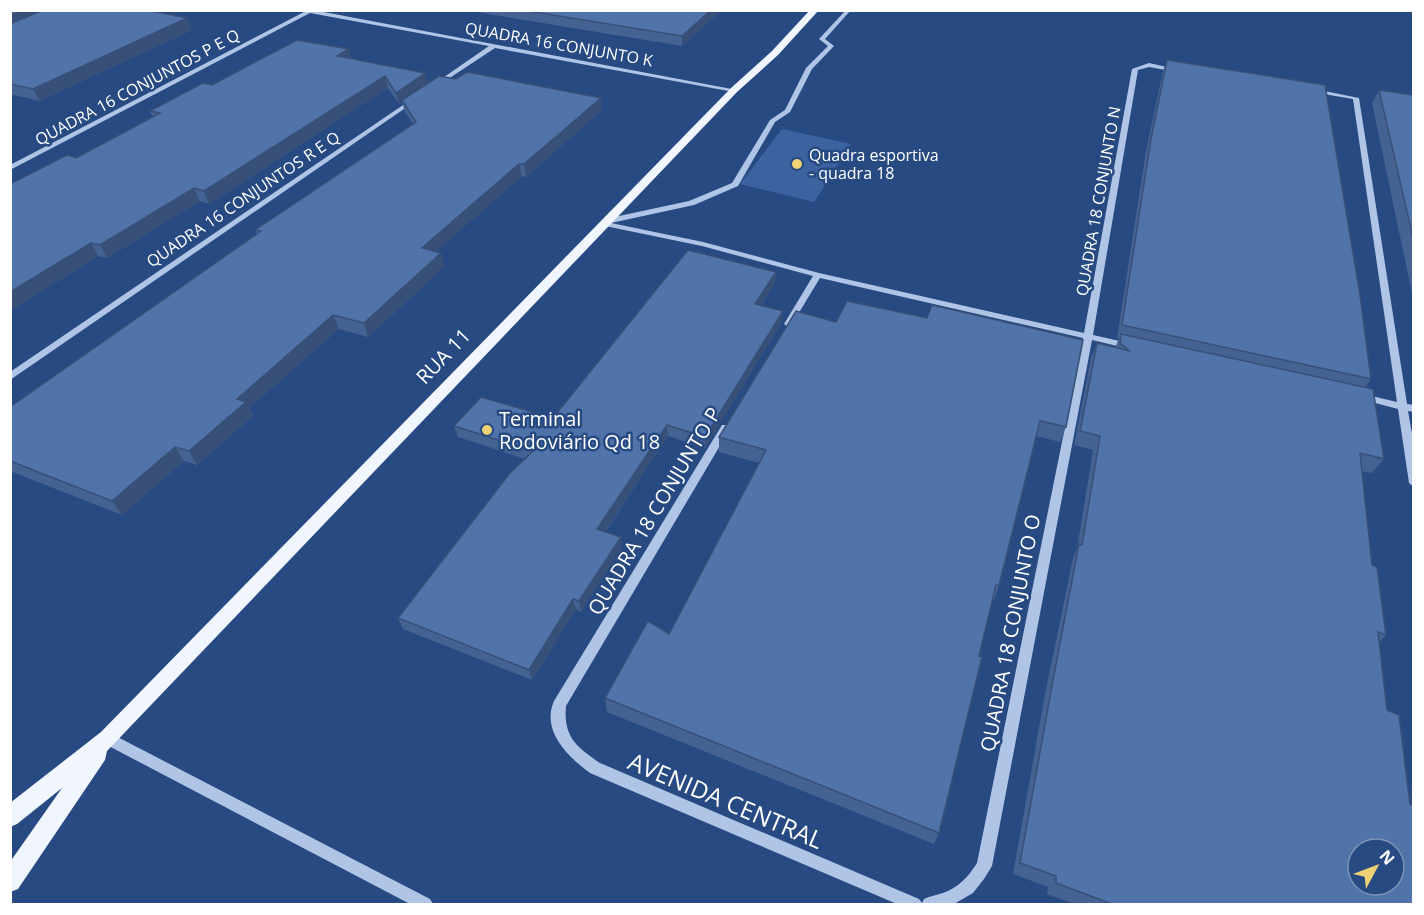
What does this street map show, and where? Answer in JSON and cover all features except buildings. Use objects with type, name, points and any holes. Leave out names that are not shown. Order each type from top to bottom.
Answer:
[{"type":"main road","name":"RUA 11","points":[[10,817],[108,738],[734,90],[775,53],[815,10]]},
{"type":"main road","name":"RUA 11","points":[[10,881],[108,738]]},
{"type":"street","name":"QUADRA 16 CONJUNTO K","points":[[301,10],[734,90]]},
{"type":"street","points":[[606,223],[691,203],[735,184],[772,121],[788,111],[809,68],[831,46],[822,39],[849,10]]},
{"type":"street","name":"QUADRA 16 CONJUNTOS P E Q","points":[[10,168],[309,12]]},
{"type":"street","name":"QUADRA 16 CONJUNTOS R E Q","points":[[10,376],[493,46]]},
{"type":"street","name":"QUADRA 18 CONJUNTO N","points":[[1088,337],[1135,69],[1149,65],[1184,71]]},
{"type":"street","points":[[1310,90],[1356,98],[1413,483]]},
{"type":"street","points":[[606,223],[703,244],[818,275],[1134,347]]},
{"type":"street","points":[[781,336],[818,275]]},
{"type":"street","name":"QUADRA 18 CONJUNTO O","points":[[929,904],[959,896],[974,883],[984,867],[1088,337]]},
{"type":"street","points":[[1355,396],[1413,409]]},
{"type":"street","name":"QUADRA 18 CONJUNTO P","points":[[559,705],[732,418]]},
{"type":"street","name":"AVENIDA CENTRAL","points":[[559,705],[557,720],[561,734],[573,753],[595,768],[914,904]]},
{"type":"street","points":[[108,738],[425,904]]},
{"type":"shaded area","name":"Quadra esportiva - quadra 18","points":[[782,129],[851,144],[814,202],[740,184]]},
{"type":"place","name":"Quadra esportiva - quadra 18","points":[[797,164]]},
{"type":"place","name":"Terminal Rodoviário Qd 18","points":[[487,430]]}]
